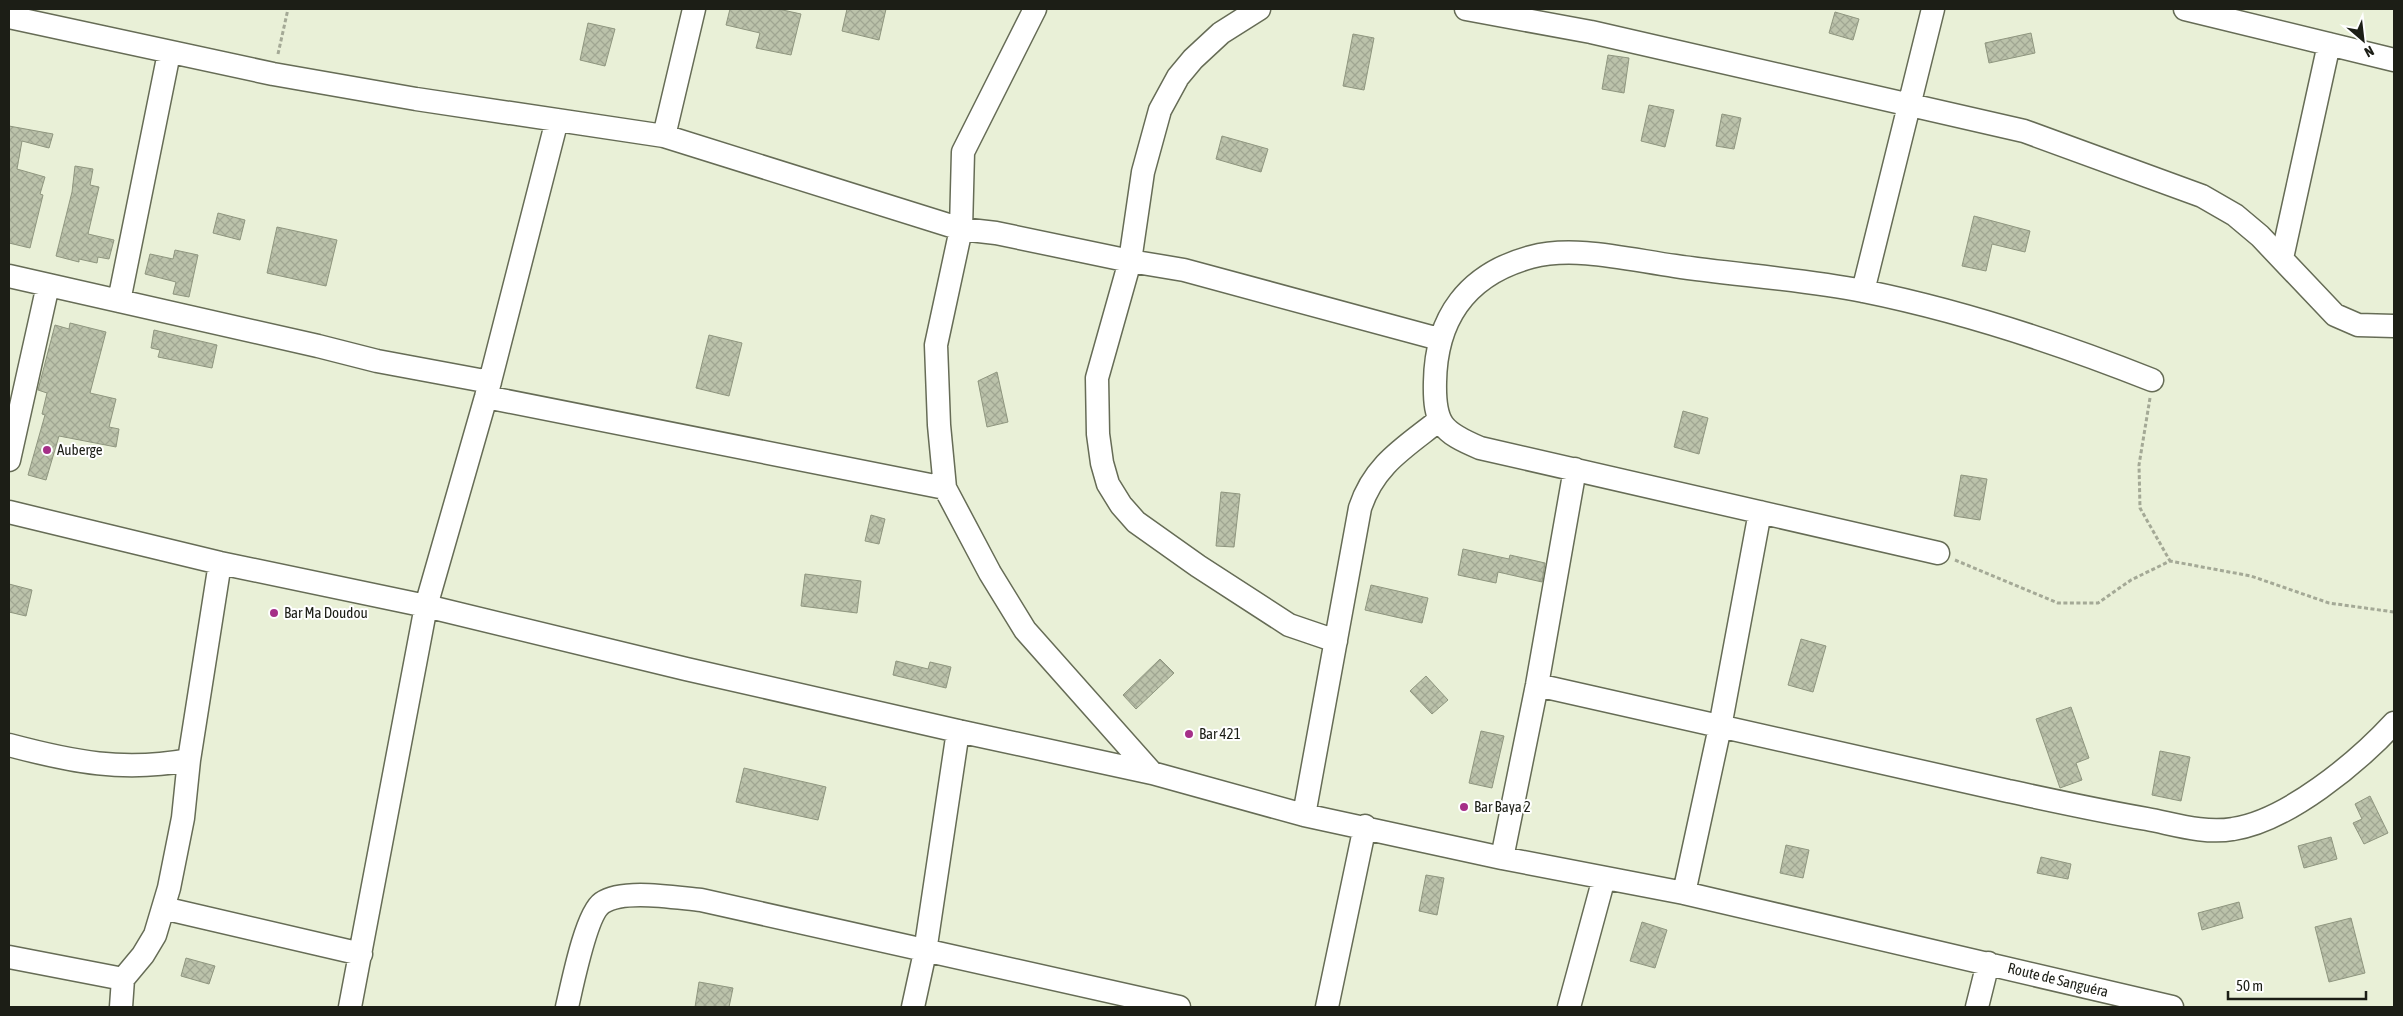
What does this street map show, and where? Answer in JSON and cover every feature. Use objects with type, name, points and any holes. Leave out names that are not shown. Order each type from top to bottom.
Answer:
[{"type":"street","points":[[664,136],[694,9]]},
{"type":"street","points":[[1035,9],[963,152],[961,229],[936,345],[939,425],[945,488],[990,574],[1025,630],[1152,773]]},
{"type":"street","points":[[1259,9],[1221,33],[1193,59],[1165,98],[1143,172],[1130,261],[1097,378],[1098,434],[1102,462],[1108,484],[1121,505],[1136,522],[1198,566],[1289,625],[1336,641]]},
{"type":"street","points":[[1466,9],[1591,32],[2024,131],[2202,196],[2236,215],[2282,258],[2335,315],[2358,325],[2394,326]]},
{"type":"street","points":[[1863,291],[1933,9]]},
{"type":"street","points":[[2190,9],[2394,60]]},
{"type":"street","points":[[9,17],[45,17],[169,53],[273,74],[416,99],[664,136],[961,229],[996,232],[1130,261],[1184,270],[1439,339]]},
{"type":"street","points":[[2282,258],[2329,44]]},
{"type":"street","points":[[119,301],[169,53]]},
{"type":"street","points":[[350,1007],[426,606],[488,389],[557,120]]},
{"type":"street","points":[[1938,553],[1480,448],[1457,438],[1438,421],[1434,401],[1435,364],[1439,339],[1456,305],[1477,283],[1503,267],[1531,257],[1555,252],[1863,291],[1993,324],[2091,356],[2152,380]]},
{"type":"street","points":[[9,276],[377,361],[488,389],[945,488]]},
{"type":"street","points":[[9,460],[48,285]]},
{"type":"street","points":[[1304,815],[1360,508],[1366,490],[1386,462],[1438,421]]},
{"type":"street","points":[[1502,858],[1537,686],[1575,469]]},
{"type":"street","points":[[9,512],[220,562],[426,606],[686,669],[1152,773],[1304,815],[1365,826],[1502,858],[1684,893],[1988,963]]},
{"type":"street","points":[[1684,893],[1720,728],[1760,512]]},
{"type":"street","points":[[121,1007],[123,979],[143,955],[155,935],[164,908],[183,818],[220,562]]},
{"type":"street","points":[[1537,686],[2088,809],[2199,829],[2233,829],[2271,816],[2306,798],[2347,768],[2374,745],[2394,723]]},
{"type":"street","points":[[914,1007],[925,952],[958,731]]},
{"type":"street","points":[[9,745],[100,765],[159,765],[190,760]]},
{"type":"street","points":[[1327,1007],[1365,826]]},
{"type":"street","points":[[1569,1007],[1604,878]]},
{"type":"street","points":[[567,1007],[591,917],[603,902],[614,898],[666,896],[701,900],[925,952],[1099,999],[1178,1007]]},
{"type":"street","points":[[164,908],[361,954]]},
{"type":"street","points":[[9,957],[123,979]]},
{"type":"street","name":"Route de Sanguéra","points":[[1977,1007],[1988,963],[2172,1007]]},
{"type":"path","points":[[273,74],[288,9]]},
{"type":"path","points":[[2152,380],[2139,465],[2140,508],[2170,561]]},
{"type":"path","points":[[1938,553],[2058,603],[2098,603],[2131,580],[2170,561],[2251,576],[2329,603],[2394,612]]},
{"type":"building","points":[[730,9],[778,9],[801,14],[791,55],[756,48],[760,33],[726,25]]},
{"type":"building","points":[[847,9],[886,9],[879,40],[842,31]]},
{"type":"building","points":[[1835,12],[1859,19],[1853,40],[1829,33]]},
{"type":"building","points":[[588,23],[615,29],[605,66],[580,60]]},
{"type":"building","points":[[2031,33],[2035,53],[1989,63],[1985,43]]},
{"type":"building","points":[[1353,34],[1374,38],[1364,90],[1343,86]]},
{"type":"building","points":[[1608,55],[1629,58],[1624,93],[1602,89]]},
{"type":"building","points":[[1649,105],[1674,110],[1665,147],[1641,141]]},
{"type":"building","points":[[1722,114],[1741,118],[1734,149],[1716,146]]},
{"type":"building","points":[[9,126],[53,134],[49,148],[22,141],[17,169],[45,177],[40,194],[43,195],[30,248],[9,243]]},
{"type":"building","points":[[1222,136],[1268,149],[1261,172],[1216,159]]},
{"type":"building","points":[[75,166],[93,169],[90,185],[99,187],[88,234],[114,240],[109,259],[98,257],[97,263],[79,259],[79,262],[56,256],[72,192]]},
{"type":"building","points":[[218,213],[245,220],[240,240],[213,233]]},
{"type":"building","points":[[1974,216],[2030,231],[2025,252],[1992,244],[1986,271],[1962,266]]},
{"type":"building","points":[[277,227],[337,240],[326,286],[267,273]]},
{"type":"building","points":[[175,250],[198,255],[189,297],[173,294],[176,282],[145,274],[150,254],[173,259]]},
{"type":"building","points":[[70,323],[106,332],[90,393],[116,399],[109,427],[119,429],[116,447],[59,436],[46,480],[28,475],[45,415],[42,414],[47,393],[38,390],[55,325],[69,329]]},
{"type":"building","points":[[154,330],[217,345],[212,368],[158,357],[160,350],[151,348]]},
{"type":"building","points":[[709,335],[742,343],[729,396],[696,388]]},
{"type":"building","points":[[997,372],[1008,422],[987,427],[978,381]]},
{"type":"building","points":[[1683,411],[1708,418],[1699,454],[1674,447]]},
{"type":"building","points":[[1961,475],[1987,479],[1980,520],[1954,516]]},
{"type":"building","points":[[1221,492],[1240,494],[1234,547],[1216,546]]},
{"type":"building","points":[[871,515],[885,519],[879,544],[865,541]]},
{"type":"building","points":[[1463,549],[1509,559],[1510,555],[1545,563],[1542,582],[1498,572],[1496,583],[1458,575]]},
{"type":"building","points":[[805,574],[861,581],[857,613],[801,606]]},
{"type":"building","points":[[9,584],[32,590],[26,616],[9,612]]},
{"type":"building","points":[[1371,585],[1428,598],[1422,623],[1365,610]]},
{"type":"building","points":[[1801,639],[1826,646],[1813,692],[1788,685]]},
{"type":"building","points":[[1160,659],[1174,673],[1136,709],[1123,695]]},
{"type":"building","points":[[896,661],[928,669],[930,662],[951,667],[946,688],[893,675]]},
{"type":"building","points":[[1426,676],[1448,700],[1432,714],[1410,691]]},
{"type":"building","points":[[2071,707],[2089,758],[2076,763],[2082,780],[2060,788],[2036,719]]},
{"type":"building","points":[[1481,731],[1504,736],[1492,788],[1469,783]]},
{"type":"building","points":[[2160,751],[2190,757],[2181,801],[2152,795]]},
{"type":"building","points":[[744,768],[826,787],[818,820],[736,802]]},
{"type":"building","points":[[2370,796],[2388,833],[2364,844],[2353,823],[2362,819],[2355,804]]},
{"type":"building","points":[[2331,837],[2337,859],[2304,868],[2298,846]]},
{"type":"building","points":[[1786,845],[1809,850],[1803,878],[1780,873]]},
{"type":"building","points":[[2041,857],[2071,864],[2068,879],[2037,873]]},
{"type":"building","points":[[1426,875],[1444,878],[1437,915],[1419,911]]},
{"type":"building","points":[[2239,902],[2243,918],[2202,930],[2198,913]]},
{"type":"building","points":[[2351,918],[2365,973],[2329,982],[2315,927]]},
{"type":"building","points":[[1642,922],[1667,930],[1655,968],[1630,961]]},
{"type":"building","points":[[186,958],[215,966],[209,984],[181,976]]},
{"type":"building","points":[[699,982],[733,988],[729,1007],[695,1007]]},
{"type":"place","name":"Auberge","points":[[47,450]]},
{"type":"place","name":"Bar Ma Doudou","points":[[274,613]]},
{"type":"place","name":"Bar 421","points":[[1189,734]]},
{"type":"place","name":"Bar Baya 2","points":[[1464,807]]}]
